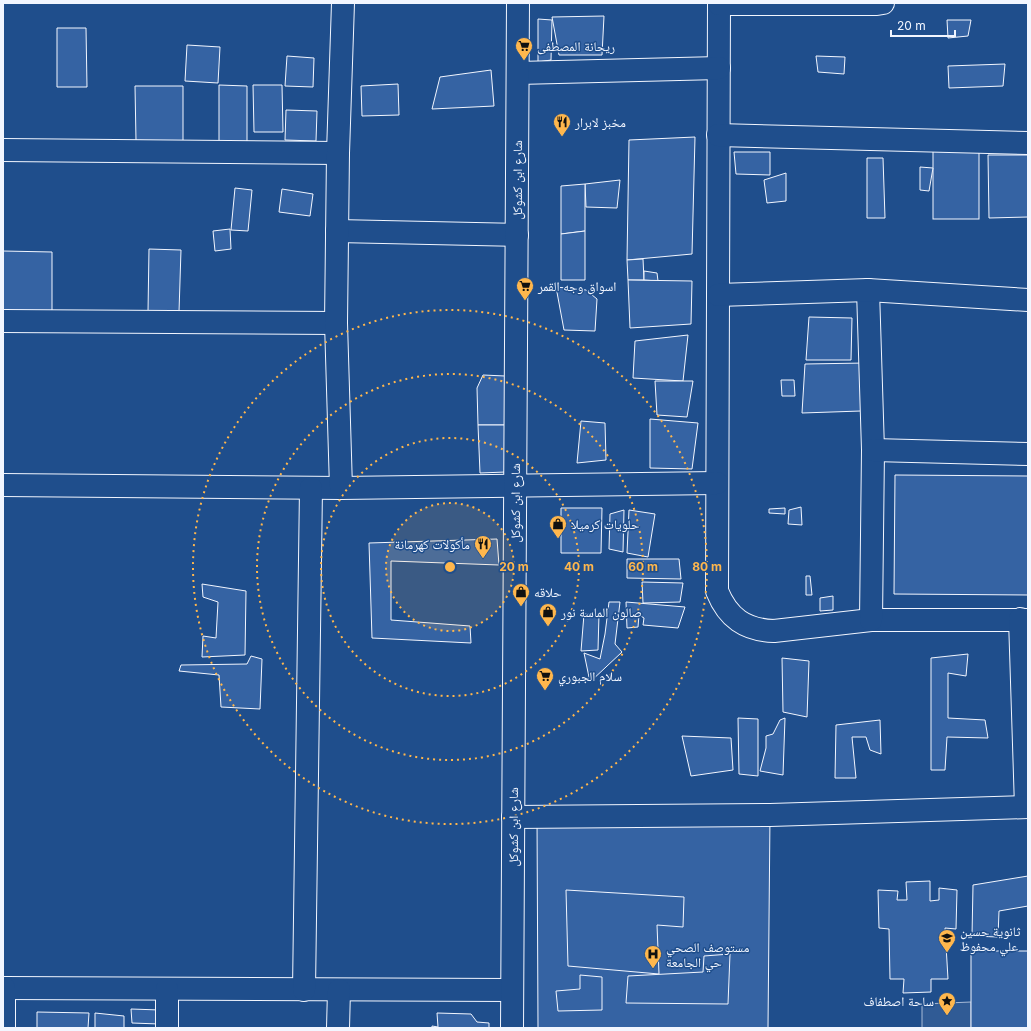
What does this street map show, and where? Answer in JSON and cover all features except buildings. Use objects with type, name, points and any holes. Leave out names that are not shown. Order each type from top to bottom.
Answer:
[{"type":"street","points":[[341,488],[336,323],[338,153],[343,3]]},
{"type":"street","name":"شارع ابن كشوكل","points":[[512,1028],[518,3]]},
{"type":"street","points":[[513,817],[770,815],[1027,807],[1024,619],[871,620],[774,631],[761,631],[738,621],[722,602],[717,591],[719,3],[883,3]]},
{"type":"street","points":[[518,73],[719,68]]},
{"type":"street","points":[[718,136],[1028,143]]},
{"type":"street","points":[[3,150],[338,153]]},
{"type":"street","points":[[337,231],[517,235]]},
{"type":"street","points":[[718,295],[868,290],[1028,300]]},
{"type":"street","points":[[868,290],[873,450],[871,620]]},
{"type":"street","points":[[3,320],[336,323]]},
{"type":"street","points":[[873,450],[1028,454]]},
{"type":"street","points":[[3,485],[341,488],[717,483]]},
{"type":"street","points":[[304,990],[311,488]]},
{"type":"street","points":[[4,1028],[4,988],[512,990]]},
{"type":"street","points":[[167,989],[167,1028]]},
{"type":"street","points":[[338,1028],[339,990]]},
{"type":"shaded area","name":"ساحة اصطفاف","points":[[971,1002],[971,1028],[922,1028],[922,1004]]},
{"type":"place","name":"ريحانة المصطفى","points":[[524,61]]},
{"type":"place","name":"مخبز لابرار","points":[[562,137]]},
{"type":"place","name":"اسواق وجه القمر","points":[[525,301]]},
{"type":"place","name":"حلويات كرميلا","points":[[558,539]]},
{"type":"place","name":"مأكولات كهرمانة","points":[[483,559]]},
{"type":"place","name":"حلاقه","points":[[521,607]]},
{"type":"place","name":"صالون الماسة نور","points":[[548,627]]},
{"type":"place","name":"سلام الجبوري","points":[[545,691]]},
{"type":"place","name":"ثانوية حسين علي محفوظ","points":[[947,953]]},
{"type":"place","name":"مستوصف الصحي حي الجامعة","points":[[653,969]]},
{"type":"place","name":"ساحة اصطفاف","points":[[947,1016]]}]
